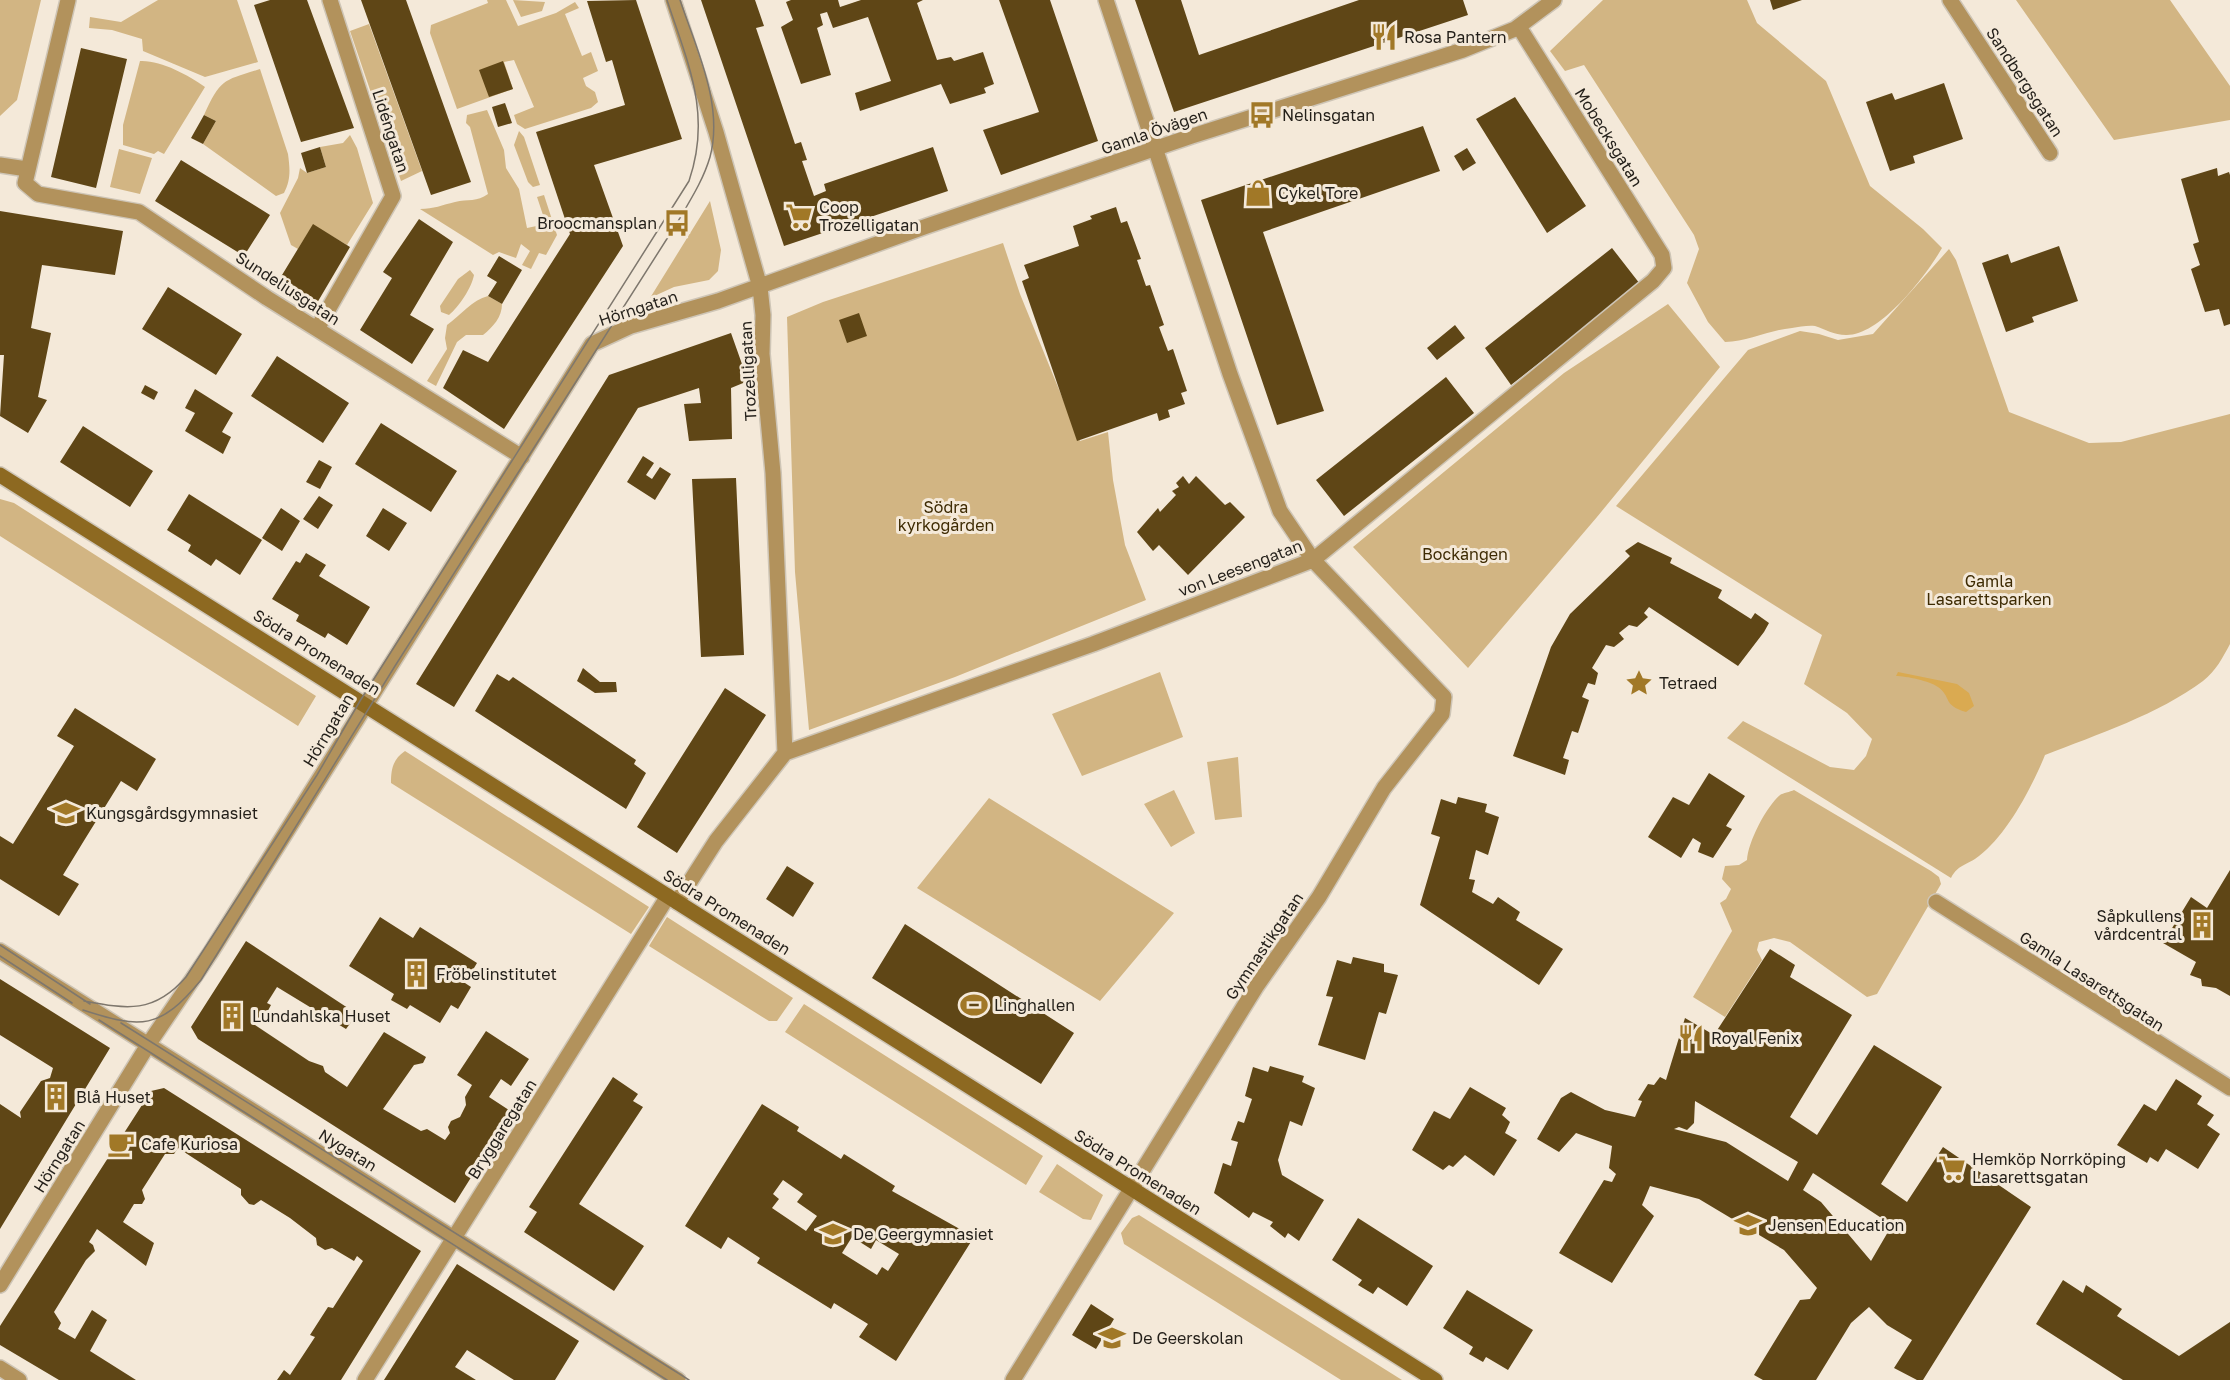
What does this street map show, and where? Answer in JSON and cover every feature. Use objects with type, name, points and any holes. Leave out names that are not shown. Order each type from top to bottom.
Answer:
[{"type":"main road","name":"Södra Promenaden","points":[[0,475],[1435,1380]]},
{"type":"street","points":[[26,176],[68,0]]},
{"type":"street","name":"Lidéngatan","points":[[317,329],[393,196],[330,0]]},
{"type":"street","name":"Trozelligatan","points":[[673,0],[726,166],[760,287],[763,315],[762,354],[772,473],[785,753]]},
{"type":"street","points":[[1106,0],[1158,150],[1230,374],[1280,511],[1314,560]]},
{"type":"street","name":"Gamla Övägen","points":[[760,287],[927,226],[1158,150],[1192,136],[1463,50],[1519,27],[1554,0]]},
{"type":"street","name":"Sandbergsgatan","points":[[1950,0],[2050,153]]},
{"type":"street","name":"Mobecksgatan","points":[[1519,27],[1662,255],[1664,268]]},
{"type":"street","name":"Sundeliusgatan","points":[[0,165],[26,176],[38,194],[139,212],[267,298],[522,457]]},
{"type":"street","name":"von Leesengatan","points":[[785,753],[1093,644],[1314,560],[1653,281],[1664,268]]},
{"type":"street","name":"Hörngatan","points":[[0,1285],[148,1046],[217,943],[592,344],[631,326],[760,287]]},
{"type":"street","name":"Gymnastikgatan","points":[[1013,1380],[1256,987],[1319,897],[1384,788],[1442,714],[1444,697],[1314,560]]},
{"type":"street","name":"Bryggaregatan","points":[[365,1380],[673,899],[785,753]]},
{"type":"street","name":"Gamla Lasarettsgatan","points":[[1936,902],[2230,1088]]},
{"type":"street","name":"Nygatan","points":[[0,951],[678,1380]]},
{"type":"street","points":[[0,1368],[19,1380]]},
{"type":"green space","points":[[0,0],[41,0],[17,100],[0,116]]},
{"type":"green space","points":[[158,0],[237,0],[258,62],[205,77],[143,51],[142,39],[112,30],[89,28],[90,17],[121,22]]},
{"type":"green space","points":[[487,0],[506,0],[518,26],[556,13],[575,2],[579,8],[565,14],[582,56],[591,52],[598,71],[583,78],[586,86],[595,92],[598,102],[591,108],[525,129],[517,124],[514,115],[534,107],[514,60],[504,62],[513,89],[457,109],[430,33],[431,25],[488,3]]},
{"type":"green space","points":[[513,0],[545,2],[542,11],[521,17]]},
{"type":"green space","points":[[1603,0],[1747,0],[1757,23],[1826,81],[1870,186],[1923,229],[1942,248],[1925,274],[1901,302],[1873,326],[1859,333],[1838,334],[1809,326],[1783,329],[1725,342],[1708,322],[1687,283],[1699,249],[1694,235],[1584,65],[1565,71],[1550,51]]},
{"type":"green space","points":[[2016,0],[2170,0],[2230,86],[2230,120],[2114,140]]},
{"type":"green space","points":[[369,24],[422,171],[401,181],[350,31]]},
{"type":"green space","points":[[140,61],[165,66],[205,87],[164,154],[158,151],[154,154],[123,145],[123,125]]},
{"type":"green space","points":[[260,69],[289,159],[288,184],[284,193],[276,196],[203,144],[216,121],[204,115],[219,87],[231,79]]},
{"type":"green space","points":[[487,110],[504,150],[506,168],[519,189],[527,228],[546,224],[537,197],[544,195],[557,235],[546,255],[539,253],[531,269],[522,265],[530,251],[521,244],[516,258],[499,252],[493,255],[420,209],[476,199],[488,194],[470,127],[466,123],[467,115]]},
{"type":"green space","points":[[519,131],[524,137],[540,185],[533,187],[528,182],[514,145]]},
{"type":"green space","points":[[350,135],[357,148],[373,203],[347,245],[313,225],[298,249],[291,245],[280,213],[298,178],[300,168],[307,173],[326,167],[320,147],[343,143]]},
{"type":"green space","points":[[119,149],[152,158],[140,194],[110,187]]},
{"type":"green space","points":[[710,201],[721,250],[718,271],[709,280],[674,287],[650,298]]},
{"type":"green space","name":"Södra kyrkogården","points":[[1003,243],[1020,294],[1080,441],[1108,432],[1113,480],[1125,545],[1146,600],[955,677],[809,730],[795,572],[787,317],[823,302]]},
{"type":"green space","name":"Gamla Lasarettsparken","points":[[1949,249],[1956,260],[2009,412],[2089,443],[2121,442],[2230,414],[2230,644],[2222,659],[2203,681],[2167,704],[2127,723],[2045,755],[2026,795],[2009,823],[1989,847],[1975,859],[1960,867],[1951,878],[1727,738],[1743,721],[1830,767],[1854,770],[1866,756],[1872,739],[1847,713],[1804,684],[1822,635],[1616,506],[1748,350],[1800,331],[1838,340],[1873,334]]},
{"type":"green space","points":[[470,270],[474,275],[473,280],[461,302],[449,315],[441,312],[440,306],[458,279]]},
{"type":"green space","points":[[488,296],[502,304],[496,321],[483,335],[466,335],[457,342],[436,386],[427,381],[447,349],[445,338],[447,325],[472,304]]},
{"type":"green space","name":"Bockängen","points":[[1668,304],[1720,367],[1597,517],[1468,668],[1353,547],[1564,373]]},
{"type":"green space","points":[[0,499],[14,503],[316,696],[298,726],[0,536]]},
{"type":"green space","points":[[1160,672],[1183,737],[1082,776],[1052,714]]},
{"type":"green space","points":[[405,751],[649,907],[631,934],[391,783],[394,765]]},
{"type":"green space","points":[[1238,757],[1242,817],[1215,820],[1207,762]]},
{"type":"green space","points":[[1174,790],[1195,833],[1171,847],[1144,804]]},
{"type":"green space","points":[[1794,790],[1931,871],[1939,877],[1941,884],[1877,994],[1867,997],[1790,942],[1774,938],[1759,942],[1757,950],[1762,960],[1725,1017],[1693,997],[1732,931],[1720,903],[1726,899],[1731,889],[1722,879],[1725,866],[1739,865],[1747,860],[1754,835],[1769,808],[1780,795]]},
{"type":"green space","points":[[989,798],[1174,913],[1100,1001],[917,888]]},
{"type":"green space","points":[[667,917],[793,998],[777,1021],[769,1021],[649,946]]},
{"type":"green space","points":[[804,1004],[1043,1156],[1026,1185],[785,1032]]},
{"type":"green space","points":[[1057,1164],[1103,1195],[1091,1220],[1083,1219],[1039,1192]]},
{"type":"green space","points":[[1139,1215],[1402,1380],[1341,1380],[1124,1244],[1121,1233],[1132,1218]]},
{"type":"shaded area","points":[[1898,672],[1957,684],[1969,693],[1974,706],[1966,712],[1953,707],[1938,687],[1918,679],[1896,676]]},
{"type":"building","points":[[270,0],[307,0],[354,128],[301,142],[254,5]]},
{"type":"building","points":[[361,0],[406,0],[471,182],[431,195]]},
{"type":"building","points":[[636,0],[682,139],[594,165],[623,246],[504,429],[443,388],[463,350],[488,362],[570,234],[536,132],[625,105],[612,60],[606,62],[587,1]]},
{"type":"building","points":[[701,0],[755,0],[764,26],[756,28],[795,144],[801,142],[807,160],[802,161],[814,196],[826,191],[824,184],[933,147],[948,191],[784,246]]},
{"type":"building","points":[[791,0],[838,0],[840,7],[861,0],[923,0],[917,3],[937,60],[951,57],[954,61],[983,52],[994,84],[984,88],[986,93],[950,104],[941,84],[860,111],[855,93],[891,81],[868,17],[833,28],[827,12],[820,14],[823,25],[817,28],[831,75],[801,84],[781,27],[793,20],[786,2]]},
{"type":"building","points":[[999,0],[1050,0],[1098,141],[1001,175],[983,130],[1039,112]]},
{"type":"building","points":[[1135,0],[1181,0],[1199,55],[1359,0],[1463,0],[1468,15],[1174,112]]},
{"type":"building","points":[[1770,0],[1802,0],[1773,10]]},
{"type":"building","points":[[81,48],[127,59],[96,188],[51,177]]},
{"type":"building","points":[[503,61],[513,89],[489,97],[479,70]]},
{"type":"building","points":[[1944,83],[1963,139],[1913,156],[1915,163],[1890,171],[1866,102],[1892,93],[1895,100]]},
{"type":"building","points":[[1515,97],[1586,206],[1547,233],[1476,119]]},
{"type":"building","points":[[505,103],[512,123],[498,127],[492,107]]},
{"type":"building","points":[[204,115],[216,121],[203,144],[191,138]]},
{"type":"building","points":[[1423,126],[1440,171],[1263,232],[1324,411],[1277,425],[1201,200]]},
{"type":"building","points":[[320,147],[326,167],[307,173],[301,153]]},
{"type":"building","points":[[1467,148],[1476,163],[1463,171],[1454,156]]},
{"type":"building","points":[[181,160],[270,215],[244,256],[155,201]]},
{"type":"building","points":[[2217,168],[2218,176],[2229,172],[2230,175],[2230,324],[2224,326],[2219,309],[2205,312],[2191,269],[2200,265],[2193,244],[2199,242],[2181,179]]},
{"type":"building","points":[[1116,207],[1121,223],[1127,221],[1141,259],[1137,260],[1146,286],[1150,285],[1164,325],[1159,327],[1168,351],[1173,349],[1187,391],[1181,393],[1185,404],[1168,410],[1170,417],[1159,421],[1157,413],[1077,441],[1022,281],[1029,278],[1024,265],[1079,246],[1073,226],[1092,219],[1090,216]]},
{"type":"building","points":[[0,211],[123,231],[115,275],[42,265],[31,328],[51,333],[38,397],[47,400],[28,433],[0,416],[4,355],[0,355]]},
{"type":"building","points":[[419,219],[453,242],[410,315],[434,329],[412,364],[360,330],[392,278],[383,272]]},
{"type":"building","points":[[313,224],[350,247],[317,303],[279,280]]},
{"type":"building","points":[[2059,246],[2078,301],[2032,317],[2034,322],[2006,332],[1982,263],[2008,254],[2011,263]]},
{"type":"building","points":[[1612,248],[1640,284],[1511,385],[1485,348]]},
{"type":"building","points":[[499,256],[522,270],[502,304],[488,296],[497,282],[487,276]]},
{"type":"building","points":[[168,287],[242,334],[216,375],[142,329]]},
{"type":"building","points":[[859,313],[867,336],[847,343],[839,320]]},
{"type":"building","points":[[1455,325],[1465,338],[1437,360],[1427,348]]},
{"type":"building","points":[[731,333],[748,381],[731,388],[732,439],[689,441],[684,404],[701,403],[699,388],[638,408],[454,707],[416,684],[609,375]]},
{"type":"building","points":[[277,356],[349,403],[323,443],[251,396]]},
{"type":"building","points":[[1446,377],[1474,413],[1344,516],[1316,480]]},
{"type":"building","points":[[145,385],[158,392],[154,400],[141,393]]},
{"type":"building","points":[[195,389],[233,413],[222,432],[231,437],[223,454],[185,431],[195,413],[185,408]]},
{"type":"building","points":[[381,423],[457,471],[431,512],[355,464]]},
{"type":"building","points":[[83,426],[153,471],[130,507],[60,462]]},
{"type":"building","points":[[643,456],[654,463],[646,475],[652,479],[660,467],[671,474],[655,500],[627,482]]},
{"type":"building","points":[[319,460],[332,467],[320,489],[306,482]]},
{"type":"building","points":[[1183,476],[1189,484],[1196,476],[1225,505],[1230,502],[1245,517],[1188,575],[1159,545],[1153,551],[1137,532],[1158,508],[1160,512],[1176,495],[1172,491],[1179,487],[1176,483]]},
{"type":"building","points":[[736,478],[744,655],[701,657],[692,479]]},
{"type":"building","points":[[189,494],[262,540],[240,575],[216,559],[211,566],[188,551],[191,545],[167,530]]},
{"type":"building","points":[[319,496],[333,505],[318,529],[303,519]]},
{"type":"building","points":[[281,508],[300,521],[282,551],[262,538]]},
{"type":"building","points":[[383,508],[407,523],[389,551],[366,536]]},
{"type":"building","points":[[1638,542],[1672,558],[1670,563],[1722,590],[1718,598],[1751,619],[1755,613],[1769,623],[1764,632],[1738,666],[1649,607],[1644,613],[1648,617],[1637,627],[1629,625],[1619,633],[1624,639],[1614,647],[1606,645],[1592,668],[1598,673],[1595,685],[1588,683],[1582,697],[1589,700],[1578,733],[1572,731],[1563,758],[1569,760],[1565,775],[1513,756],[1551,647],[1570,614],[1630,556],[1625,551]]},
{"type":"building","points":[[306,553],[326,565],[319,576],[370,607],[347,645],[328,633],[325,638],[296,621],[299,615],[272,599],[296,561],[300,563]]},
{"type":"building","points":[[583,668],[600,682],[616,682],[617,692],[595,693],[577,681]]},
{"type":"building","points":[[497,674],[509,681],[513,677],[636,760],[634,764],[646,773],[626,809],[475,711]]},
{"type":"building","points":[[725,688],[766,715],[677,853],[637,827]]},
{"type":"building","name":"Kungsgårdsgymnasiet","points":[[75,708],[156,759],[137,791],[121,781],[85,839],[63,875],[79,884],[59,916],[0,879],[0,836],[13,844],[74,746],[57,736]]},
{"type":"building","points":[[1709,773],[1745,796],[1726,826],[1732,829],[1713,858],[1698,852],[1701,843],[1693,838],[1681,858],[1648,837],[1673,797],[1689,805]]},
{"type":"building","points":[[1458,797],[1487,804],[1485,812],[1499,817],[1488,855],[1476,850],[1469,879],[1475,880],[1472,892],[1493,904],[1498,897],[1520,912],[1516,920],[1563,949],[1539,985],[1420,905],[1440,837],[1431,834],[1441,799],[1456,804]]},
{"type":"building","points":[[787,866],[814,883],[793,917],[766,899]]},
{"type":"building","name":"Såpkullens vårdcentral","points":[[2230,870],[2230,996],[2216,988],[2202,986],[2201,979],[2190,975],[2196,962],[2163,943],[2191,897],[2207,908]]},
{"type":"building","name":"Fröbelinstitutet","points":[[380,917],[413,938],[420,927],[477,963],[465,983],[471,987],[458,1009],[451,1005],[440,1023],[410,1005],[407,1009],[391,1000],[394,994],[349,966]]},
{"type":"building","name":"Linghallen","points":[[905,924],[1074,1033],[1041,1084],[872,978]]},
{"type":"building","points":[[246,941],[357,1014],[346,1029],[277,987],[267,1003],[271,1005],[264,1018],[259,1017],[255,1025],[309,1061],[323,1066],[325,1072],[347,1087],[384,1032],[426,1057],[423,1063],[414,1065],[383,1109],[421,1131],[427,1129],[445,1140],[450,1133],[448,1127],[451,1121],[460,1117],[466,1105],[465,1097],[472,1085],[457,1075],[486,1031],[529,1059],[511,1086],[501,1079],[489,1097],[512,1112],[455,1203],[198,1039],[191,1027]]},
{"type":"building","points":[[1770,949],[1795,965],[1790,977],[1852,1015],[1790,1117],[1817,1135],[1874,1045],[1942,1087],[1881,1184],[1907,1202],[1943,1147],[2031,1207],[1923,1380],[1917,1380],[1894,1368],[1912,1340],[1887,1325],[1869,1307],[1851,1323],[1816,1380],[1763,1380],[1754,1375],[1800,1300],[1810,1299],[1817,1288],[1784,1250],[1699,1199],[1650,1186],[1642,1205],[1654,1216],[1612,1283],[1559,1253],[1604,1180],[1612,1182],[1616,1174],[1609,1168],[1612,1146],[1576,1133],[1559,1152],[1537,1139],[1561,1098],[1571,1092],[1605,1110],[1635,1117],[1642,1101],[1638,1100],[1648,1084],[1654,1085],[1660,1077],[1666,1080],[1685,1018],[1714,1035]],"holes":[[[1695,1101],[1798,1162],[1788,1181],[1726,1142],[1674,1129],[1679,1127],[1687,1130],[1694,1123]],[[1813,1173],[1892,1225],[1871,1261],[1821,1202],[1803,1190]]]},
{"type":"building","points":[[1353,957],[1384,964],[1384,972],[1398,975],[1386,1014],[1379,1012],[1365,1060],[1318,1045],[1333,997],[1326,996],[1337,960],[1351,964]]},
{"type":"building","points":[[0,979],[110,1048],[0,1229],[0,1104],[21,1118],[20,1112],[41,1081],[50,1078],[53,1068],[0,1035]]},
{"type":"building","points":[[1270,1066],[1304,1076],[1302,1082],[1315,1088],[1302,1126],[1290,1121],[1278,1160],[1282,1175],[1324,1200],[1299,1241],[1288,1233],[1285,1238],[1270,1226],[1273,1222],[1253,1212],[1249,1218],[1214,1193],[1223,1163],[1231,1166],[1238,1142],[1231,1140],[1238,1121],[1244,1123],[1252,1099],[1245,1096],[1253,1067],[1268,1072]]},
{"type":"building","points":[[613,1077],[638,1094],[633,1101],[643,1107],[579,1204],[644,1246],[614,1291],[524,1232],[537,1212],[529,1207]]},
{"type":"building","points":[[2176,1079],[2202,1096],[2197,1104],[2214,1115],[2207,1125],[2220,1134],[2198,1169],[2166,1149],[2158,1162],[2150,1157],[2147,1163],[2117,1145],[2144,1104],[2156,1111]]},
{"type":"building","points":[[1470,1087],[1506,1108],[1502,1115],[1510,1122],[1505,1133],[1517,1140],[1494,1176],[1465,1155],[1453,1167],[1449,1165],[1443,1170],[1412,1150],[1434,1111],[1450,1119]]},
{"type":"building","points":[[164,1088],[421,1251],[341,1380],[277,1380],[284,1370],[290,1375],[315,1337],[310,1335],[328,1307],[333,1308],[363,1261],[357,1256],[354,1261],[332,1248],[325,1250],[317,1245],[316,1238],[261,1200],[254,1205],[249,1204],[241,1195],[241,1189],[178,1148],[174,1154],[165,1154],[142,1190],[145,1199],[142,1204],[134,1204],[123,1222],[154,1243],[146,1266],[97,1229],[89,1242],[95,1251],[86,1260],[54,1312],[61,1323],[58,1329],[75,1339],[92,1310],[107,1320],[90,1351],[136,1380],[59,1380],[0,1345],[0,1326],[151,1091]]},
{"type":"building","name":"De Geergymnasiet","points":[[762,1104],[799,1127],[797,1131],[841,1159],[844,1154],[895,1186],[892,1191],[974,1237],[896,1361],[859,1337],[868,1324],[834,1303],[831,1309],[757,1263],[760,1258],[728,1237],[721,1249],[685,1226]],"holes":[[[783,1180],[803,1194],[797,1202],[817,1216],[806,1231],[772,1208],[779,1199],[773,1194]],[[852,1237],[871,1249],[876,1240],[899,1254],[888,1271],[882,1267],[877,1275],[842,1253]]]},
{"type":"building","points":[[1358,1218],[1433,1266],[1407,1306],[1378,1287],[1373,1294],[1358,1285],[1362,1280],[1332,1260]]},
{"type":"building","points":[[457,1264],[579,1341],[555,1380],[514,1380],[467,1350],[455,1367],[476,1380],[384,1380]]},
{"type":"building","points":[[2063,1280],[2083,1293],[2086,1285],[2122,1309],[2117,1316],[2179,1356],[2230,1322],[2230,1380],[2123,1380],[2036,1324]]},
{"type":"building","points":[[1467,1290],[1533,1330],[1508,1370],[1486,1357],[1483,1362],[1469,1354],[1473,1347],[1443,1328]]},
{"type":"building","points":[[1091,1304],[1114,1319],[1096,1349],[1072,1335]]},
{"type":"tram line","points":[[84,1001],[114,1006],[139,1006],[163,997],[186,977],[317,775],[360,701],[689,181],[696,157],[698,111],[689,68],[667,0]]},
{"type":"tram line","points":[[83,1010],[120,1020],[148,1021],[173,1008],[201,980],[395,666],[677,223],[704,174],[710,157],[713,137],[711,97],[680,0]]},
{"type":"tram line","points":[[0,945],[90,1004]]},
{"type":"tram line","points":[[0,956],[72,1003]]},
{"type":"tram line","points":[[99,1020],[667,1380]]},
{"type":"tram line","points":[[121,1023],[689,1380]]},
{"type":"place","name":"Rosa Pantern","points":[[1384,37]]},
{"type":"place","name":"Nelinsgatan","points":[[1262,115]]},
{"type":"place","name":"Cykel Tore","points":[[1258,193]]},
{"type":"place","name":"Coop Trozelligatan","points":[[799,216]]},
{"type":"place","name":"Broocmansplan","points":[[677,223]]},
{"type":"place","name":"Tetraed","points":[[1639,683]]},
{"type":"place","name":"Kungsgårdsgymnasiet","points":[[66,813]]},
{"type":"place","name":"Såpkullens vårdcentral","points":[[2202,925]]},
{"type":"place","name":"Fröbelinstitutet","points":[[416,974]]},
{"type":"place","name":"Linghallen","points":[[974,1005]]},
{"type":"place","name":"Lundahlska Huset","points":[[232,1016]]},
{"type":"place","name":"Royal Fenix","points":[[1691,1038]]},
{"type":"place","name":"Blå Huset","points":[[56,1097]]},
{"type":"place","name":"Cafe Kuriosa","points":[[121,1144]]},
{"type":"place","name":"Hemköp Norrköping Lasarettsgatan","points":[[1952,1168]]},
{"type":"place","name":"Jensen Education","points":[[1748,1225]]},
{"type":"place","name":"De Geergymnasiet","points":[[833,1234]]},
{"type":"place","name":"De Geerskolan","points":[[1112,1338]]}]
